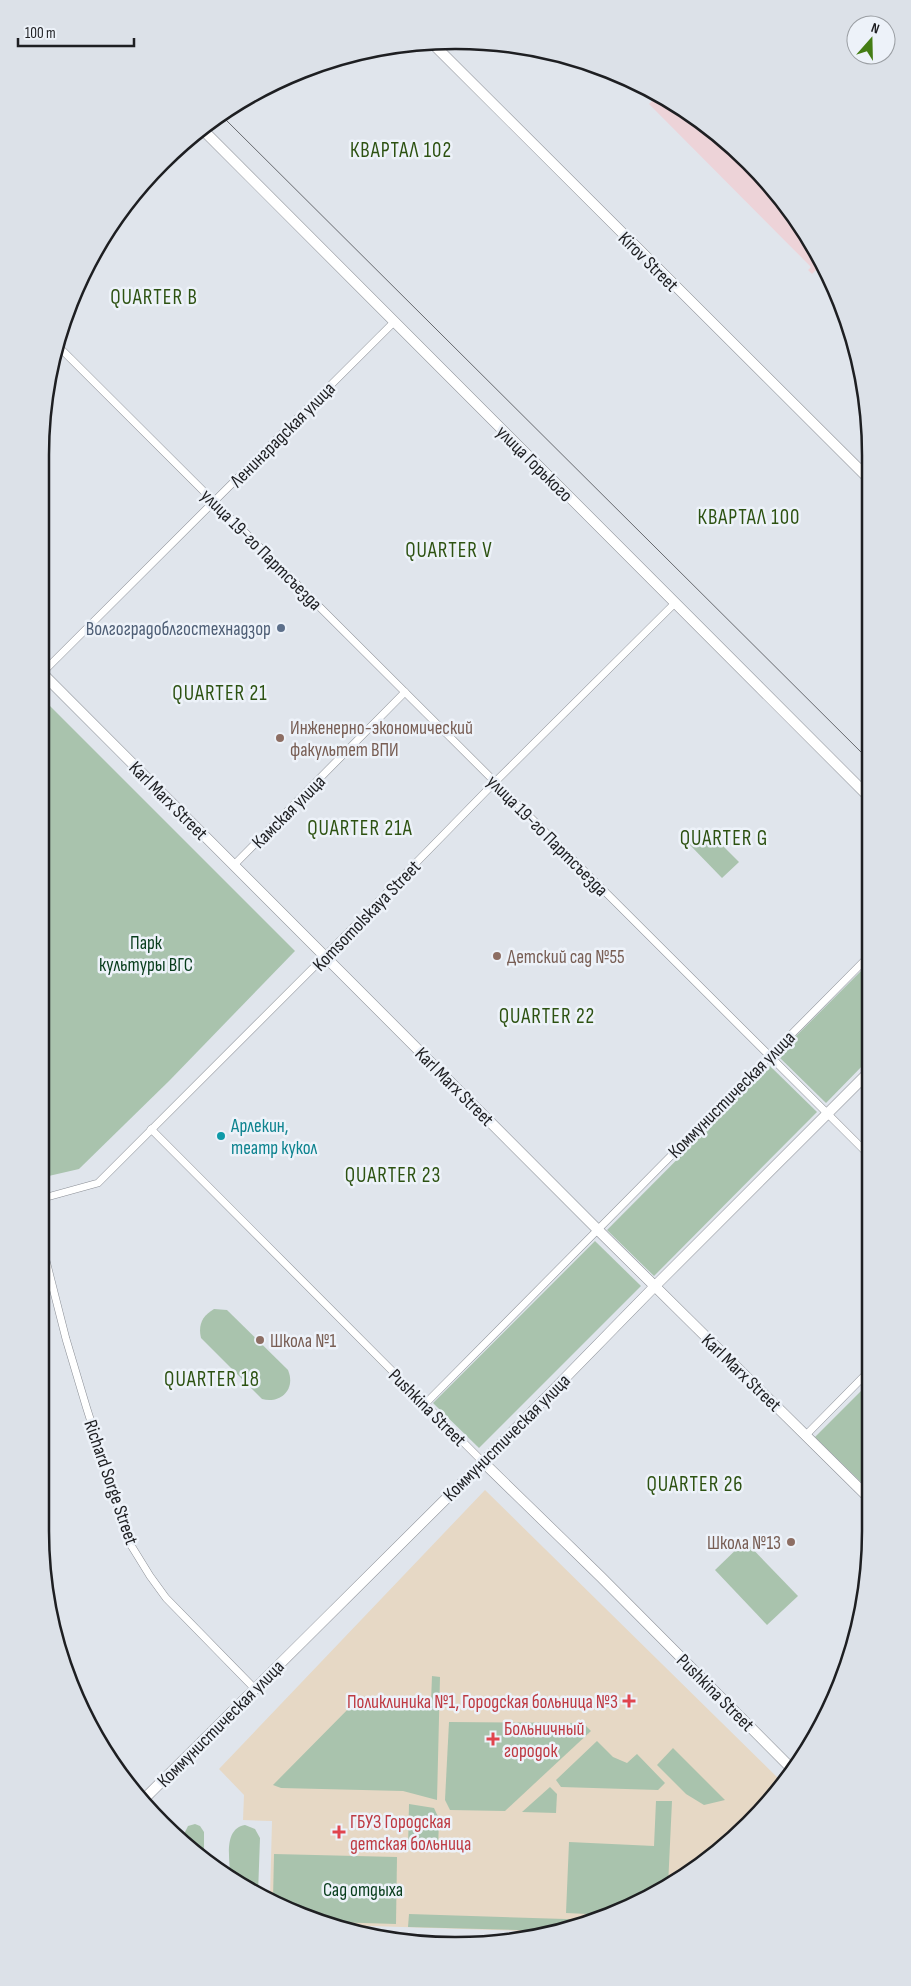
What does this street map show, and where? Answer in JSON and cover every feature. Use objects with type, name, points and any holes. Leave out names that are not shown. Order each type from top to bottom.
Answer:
[{"type":"street","name":"Kirov Street","points":[[439,50],[862,472]]},
{"type":"street","name":"улица Горького","points":[[207,134],[862,790]]},
{"type":"street","name":"Ленинградская улица","points":[[49,664],[394,322]]},
{"type":"street","name":"улица 19-го Партсъезда","points":[[63,351],[862,1148]]},
{"type":"street","name":"Komsomolskaya Street","points":[[49,1197],[98,1183],[675,603]]},
{"type":"street","name":"Karl Marx Street","points":[[49,680],[597,1229],[862,1491]]},
{"type":"street","name":"Камская улица","points":[[234,865],[405,692]]},
{"type":"street","name":"Коммунистическая улица","points":[[425,1404],[862,963]]},
{"type":"street","name":"Коммунистическая улица","points":[[147,1796],[483,1462],[862,1079]]},
{"type":"street","name":"Pushkina Street","points":[[151,1130],[788,1765]]},
{"type":"street","name":"Richard Sorge Street","points":[[49,1272],[86,1406],[130,1542],[150,1576],[166,1598],[255,1689]]},
{"type":"street","points":[[806,1435],[862,1378]]},
{"type":"shaded area","points":[[653,100],[681,117],[724,150],[743,168],[761,187],[794,230],[817,269],[812,274],[808,270],[811,267],[649,104]]},
{"type":"shaded area","name":"Больничный городок","points":[[485,1490],[778,1778],[761,1799],[724,1836],[681,1869],[659,1883],[586,1916],[524,1931],[362,1926],[325,1916],[270,1892],[272,1821],[243,1820],[244,1795],[219,1769]]},
{"type":"green space","name":"Парк культуры ВГС","points":[[49,705],[295,951],[169,1081],[79,1169],[49,1176]]},
{"type":"green space","points":[[705,828],[739,862],[722,878],[689,844]]},
{"type":"green space","points":[[862,970],[862,1066],[826,1103],[777,1055]]},
{"type":"green space","points":[[770,1066],[817,1112],[654,1276],[607,1230]]},
{"type":"green space","points":[[595,1241],[641,1286],[479,1448],[433,1403]]},
{"type":"green space","points":[[214,1309],[227,1310],[288,1370],[290,1383],[285,1394],[275,1399],[262,1399],[201,1338],[200,1329],[202,1321]]},
{"type":"green space","points":[[862,1390],[862,1483],[815,1437]]},
{"type":"green space","points":[[745,1541],[798,1596],[767,1625],[715,1570]]},
{"type":"green space","points":[[432,1676],[440,1677],[437,1800],[403,1791],[281,1788],[273,1785],[358,1699],[431,1702]]},
{"type":"green space","points":[[449,1722],[583,1723],[591,1731],[505,1811],[450,1810],[445,1800]]},
{"type":"green space","points":[[597,1741],[613,1757],[627,1763],[637,1754],[665,1783],[658,1790],[561,1787],[556,1780]]},
{"type":"green space","points":[[673,1748],[725,1800],[704,1805],[686,1794],[657,1765]]},
{"type":"green space","points":[[550,1787],[557,1794],[556,1813],[522,1812]]},
{"type":"green space","points":[[656,1801],[672,1801],[668,1877],[635,1895],[591,1914],[566,1913],[569,1842],[654,1846]]},
{"type":"green space","points":[[409,1804],[434,1808],[439,1819],[438,1850],[408,1849]]},
{"type":"green space","points":[[195,1824],[200,1826],[204,1832],[204,1850],[185,1834],[188,1826]]},
{"type":"green space","points":[[245,1825],[255,1829],[260,1838],[258,1886],[230,1869],[229,1846],[233,1832]]},
{"type":"green space","name":"Сад отдыха","points":[[274,1854],[397,1857],[396,1924],[348,1923],[325,1916],[273,1894]]},
{"type":"green space","points":[[409,1914],[574,1919],[529,1930],[408,1927]]},
{"type":"tram line","points":[[226,120],[862,753]]},
{"type":"place","name":"Волгоградоблгостехнадзор","points":[[281,628]]},
{"type":"place","name":"Инженерно-экономический факультет ВПИ","points":[[280,738]]},
{"type":"place","name":"Детский сад №55","points":[[497,956]]},
{"type":"place","name":"Арлекин, театр кукол","points":[[221,1136]]},
{"type":"place","name":"Школа №1","points":[[260,1340]]},
{"type":"place","name":"Школа №13","points":[[791,1542]]},
{"type":"place","name":"Поликлиника №1, Городская больница №3","points":[[629,1701]]},
{"type":"place","name":"Больничный городок","points":[[493,1739]]},
{"type":"place","name":"ГБУЗ Городская детская больница","points":[[339,1832]]},
{"type":"district","name":"КВАРТАЛ 102","points":[[401,150]]},
{"type":"district","name":"QUARTER B","points":[[154,297]]},
{"type":"district","name":"КВАРТАЛ 100","points":[[749,517]]},
{"type":"district","name":"QUARTER V","points":[[449,550]]},
{"type":"district","name":"QUARTER 21","points":[[220,693]]},
{"type":"district","name":"QUARTER 21A","points":[[360,828]]},
{"type":"district","name":"QUARTER G","points":[[724,838]]},
{"type":"district","name":"QUARTER 22","points":[[547,1016]]},
{"type":"district","name":"QUARTER 23","points":[[393,1175]]},
{"type":"district","name":"QUARTER 18","points":[[212,1379]]},
{"type":"district","name":"QUARTER 26","points":[[695,1484]]}]
